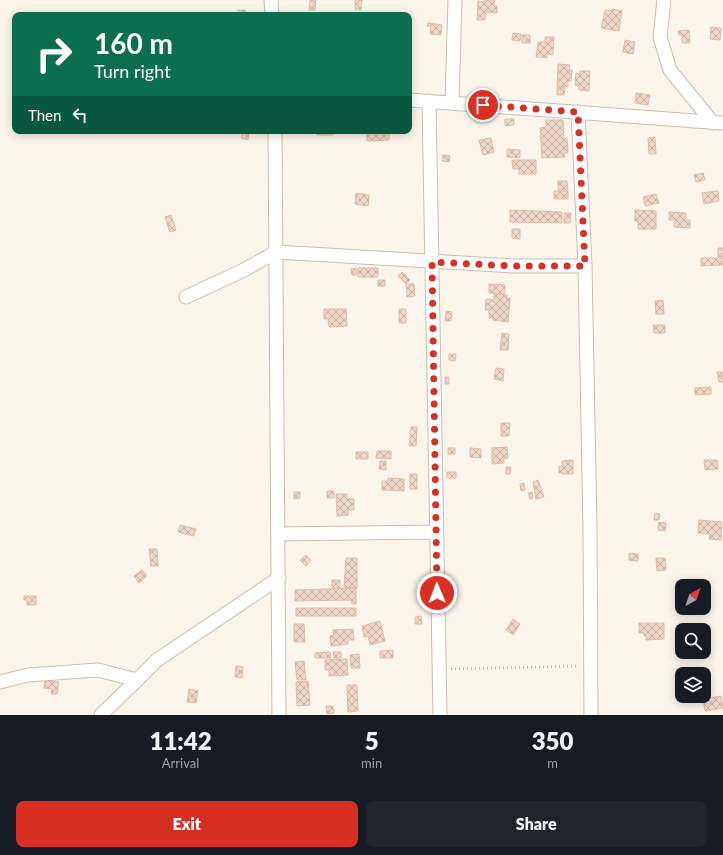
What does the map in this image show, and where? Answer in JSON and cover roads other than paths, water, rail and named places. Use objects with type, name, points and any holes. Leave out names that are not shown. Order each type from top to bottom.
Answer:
[{"type":"street","points":[[271,0],[272,12]]},
{"type":"street","points":[[452,103],[455,0]]},
{"type":"street","points":[[664,0],[660,37],[670,70],[718,123]]},
{"type":"street","points":[[412,100],[718,123]]},
{"type":"street","points":[[429,101],[440,715]]},
{"type":"street","points":[[578,112],[585,266],[590,520],[591,715]]},
{"type":"street","points":[[276,134],[279,715]]},
{"type":"street","points":[[186,297],[244,270],[276,252],[513,266],[585,266]]},
{"type":"street","points":[[278,534],[436,532]]},
{"type":"street","points":[[101,715],[157,660],[279,578]]},
{"type":"street","points":[[0,682],[28,675],[98,670],[137,680]]}]
